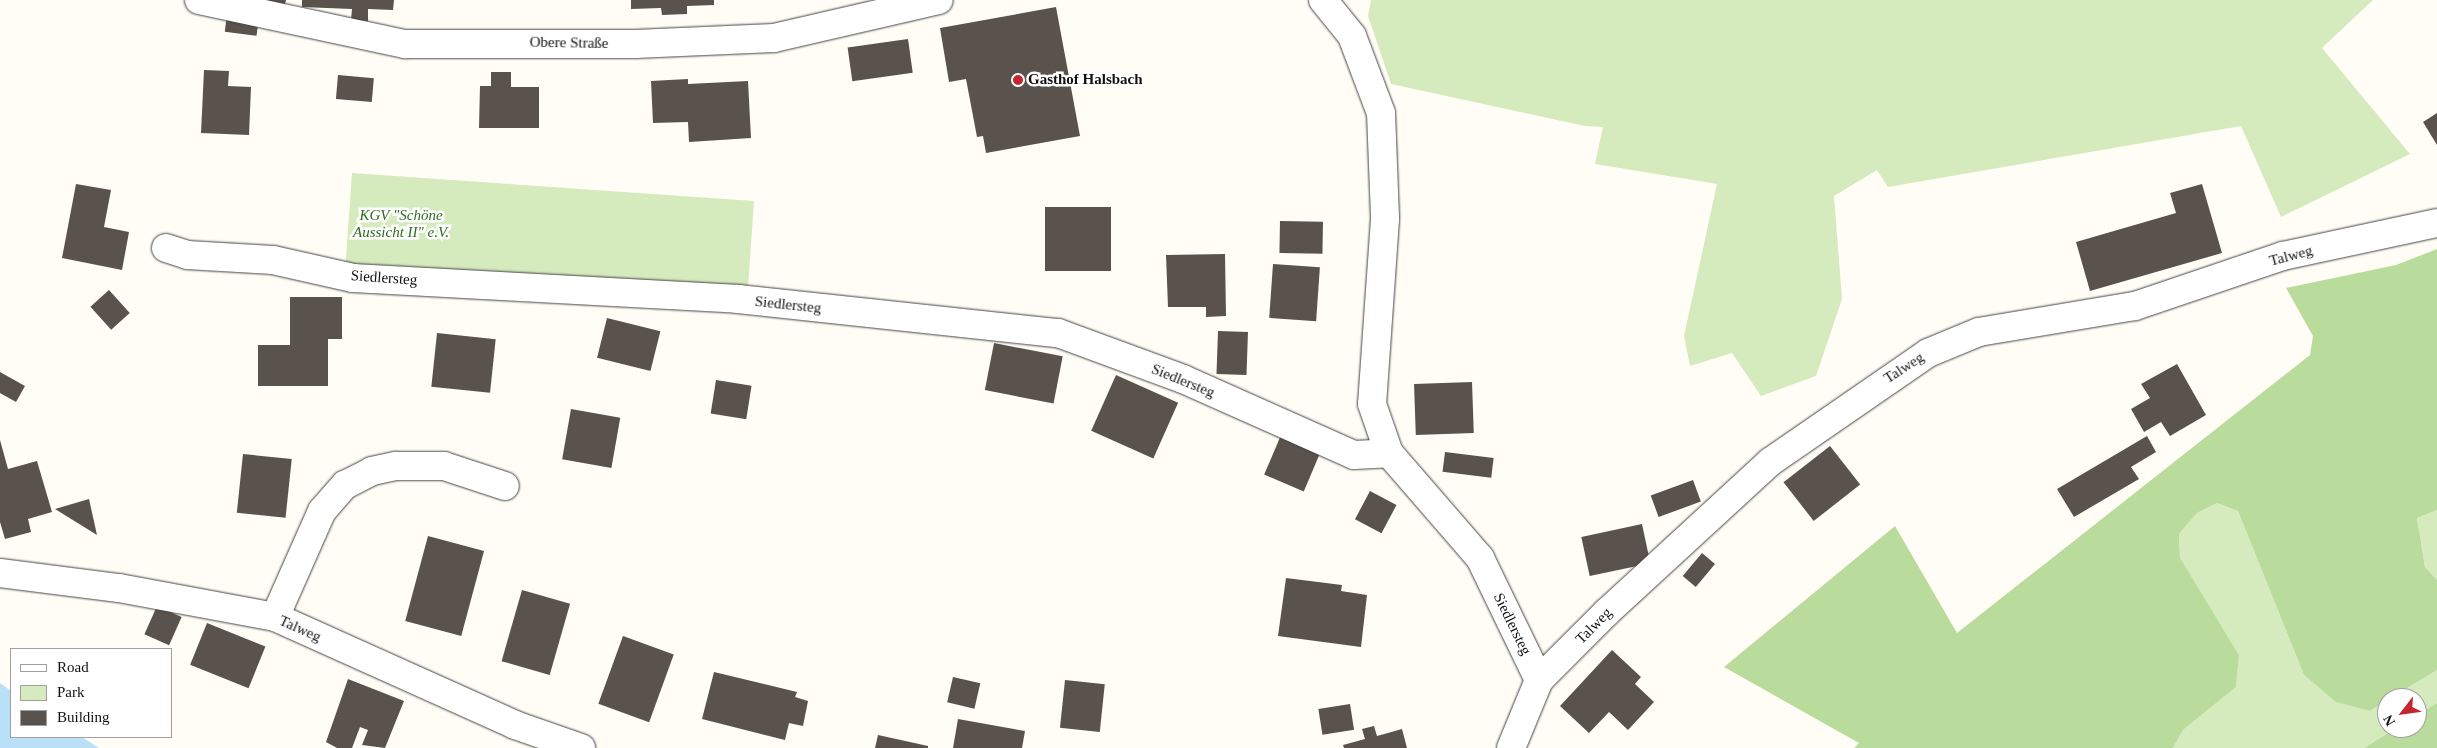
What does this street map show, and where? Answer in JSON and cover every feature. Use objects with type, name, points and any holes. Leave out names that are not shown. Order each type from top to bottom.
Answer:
[{"type":"street","name":"Obere Straße","points":[[199,0],[405,44],[635,44],[774,38],[939,0]]},
{"type":"street","name":"Siedlersteg","points":[[1323,0],[1352,36],[1381,113],[1385,219],[1372,404],[1389,453],[1480,558],[1539,680]]},
{"type":"street","name":"Talweg","points":[[1511,748],[1539,680],[1607,612],[1770,462],[1928,353],[1979,332],[2135,306],[2283,256],[2437,223]]},
{"type":"street","name":"Siedlersteg","points":[[166,248],[187,255],[273,260],[353,278],[738,299],[1058,332],[1183,379],[1354,455],[1389,453]]},
{"type":"street","points":[[275,617],[322,511],[345,485],[372,471],[396,466],[444,466],[505,486]]},
{"type":"street","name":"Talweg","points":[[0,573],[119,588],[275,617],[515,725],[581,748]]},
{"type":"green space","points":[[1371,0],[2373,0],[2322,48],[2410,154],[2281,217],[2241,126],[1888,187],[1877,170],[1834,196],[1842,299],[1816,376],[1761,396],[1732,353],[1690,366],[1684,336],[1717,184],[1595,164],[1603,127],[1585,126],[1391,84],[1368,16]]},
{"type":"green space","name":"KGV \"Schöne Aussicht II\" e.V.","points":[[352,173],[754,201],[747,295],[345,267]]},
{"type":"green space","points":[[2437,249],[2437,510],[2417,518],[2425,567],[2437,580],[2437,670],[2408,688],[2377,688],[2377,707],[2370,711],[2336,702],[2304,675],[2238,511],[2217,503],[2197,513],[2179,534],[2180,558],[2239,655],[2236,687],[2183,730],[2173,748],[1854,748],[1859,743],[1724,667],[1895,526],[1957,633],[2310,355],[2313,336],[2286,288],[2396,265]]},
{"type":"green space","points":[[2217,503],[2238,511],[2304,675],[2337,702],[2370,711],[2377,707],[2377,738],[2380,738],[2364,748],[2173,748],[2183,730],[2236,687],[2239,655],[2180,559],[2179,534],[2197,513]]},
{"type":"green space","points":[[2437,510],[2437,580],[2425,567],[2417,518]]},
{"type":"green space","points":[[2437,670],[2437,703],[2427,709],[2427,688],[2408,688]]},
{"type":"green space","points":[[2437,703],[2437,748],[2364,748],[2380,738],[2427,738],[2427,709]]},
{"type":"water","points":[[0,683],[10,690],[10,738],[84,738],[99,748],[0,748]]},
{"type":"building","points":[[256,0],[286,0],[284,8]]},
{"type":"building","points":[[302,0],[394,0],[393,10],[368,9],[368,21],[351,20],[352,9],[302,7]]},
{"type":"building","points":[[631,0],[714,0],[714,5],[687,6],[687,14],[662,15],[661,8],[631,9]]},
{"type":"building","name":"Gasthof Halsbach","points":[[1056,7],[1080,136],[986,153],[983,136],[977,137],[966,79],[949,82],[940,28]]},
{"type":"building","points":[[227,14],[259,18],[257,36],[225,32]]},
{"type":"building","points":[[908,39],[913,73],[852,81],[848,47]]},
{"type":"building","points":[[204,70],[229,71],[228,86],[251,87],[249,135],[201,133]]},
{"type":"building","points":[[491,72],[511,72],[511,87],[539,87],[539,128],[479,128],[480,86],[491,86]]},
{"type":"building","points":[[338,75],[374,78],[372,102],[336,99]]},
{"type":"building","points":[[688,79],[688,84],[748,81],[751,138],[689,142],[688,122],[653,123],[651,81]]},
{"type":"building","points":[[2437,113],[2437,145],[2423,122]]},
{"type":"building","points":[[76,184],[111,190],[104,227],[129,232],[122,270],[62,258]]},
{"type":"building","points":[[2202,184],[2222,253],[2090,291],[2076,242],[2176,213],[2170,193]]},
{"type":"building","points":[[1045,207],[1111,207],[1111,271],[1045,271]]},
{"type":"building","points":[[1280,221],[1323,222],[1322,254],[1279,253]]},
{"type":"building","points":[[1225,254],[1226,316],[1206,317],[1206,307],[1168,307],[1166,255]]},
{"type":"building","points":[[1273,264],[1320,267],[1316,321],[1269,318]]},
{"type":"building","points":[[109,290],[130,313],[111,330],[90,307]]},
{"type":"building","points":[[290,297],[342,297],[342,339],[328,339],[328,386],[258,386],[258,345],[290,345]]},
{"type":"building","points":[[607,318],[660,331],[650,371],[597,358]]},
{"type":"building","points":[[1218,331],[1248,332],[1246,375],[1216,374]]},
{"type":"building","points":[[437,333],[496,339],[490,393],[431,387]]},
{"type":"building","points":[[994,343],[1063,356],[1054,403],[985,390]]},
{"type":"building","points":[[2177,364],[2206,415],[2170,436],[2161,422],[2144,432],[2131,409],[2150,398],[2141,384]]},
{"type":"building","points":[[0,372],[25,386],[16,402],[0,393]]},
{"type":"building","points":[[1116,375],[1178,403],[1153,458],[1091,431]]},
{"type":"building","points":[[716,380],[752,386],[746,419],[711,414]]},
{"type":"building","points":[[1472,382],[1474,433],[1416,435],[1414,384]]},
{"type":"building","points":[[571,409],[620,418],[611,468],[562,459]]},
{"type":"building","points":[[1281,435],[1321,452],[1304,491],[1264,475]]},
{"type":"building","points":[[2147,436],[2156,452],[2131,467],[2139,479],[2074,517],[2057,489]]},
{"type":"building","points":[[0,440],[8,469],[37,461],[52,512],[28,519],[31,532],[5,539],[0,522]]},
{"type":"building","points":[[1830,446],[1860,485],[1814,521],[1784,482]]},
{"type":"building","points":[[1445,452],[1494,458],[1491,478],[1443,472]]},
{"type":"building","points":[[243,454],[292,459],[286,518],[237,513]]},
{"type":"building","points":[[1693,480],[1701,502],[1659,517],[1651,495]]},
{"type":"building","points":[[1370,491],[1396,505],[1381,533],[1355,519]]},
{"type":"building","points":[[89,499],[97,535],[55,509]]},
{"type":"building","points":[[1642,524],[1650,563],[1590,576],[1581,537]]},
{"type":"building","points":[[428,536],[484,551],[461,636],[405,621]]},
{"type":"building","points":[[1702,553],[1715,564],[1696,587],[1683,576]]},
{"type":"building","points":[[1286,578],[1342,585],[1341,591],[1367,595],[1361,647],[1278,636]]},
{"type":"building","points":[[522,590],[570,604],[550,675],[502,661]]},
{"type":"building","points":[[157,606],[182,617],[169,645],[144,634]]},
{"type":"building","points":[[207,623],[265,647],[249,688],[190,665]]},
{"type":"building","points":[[623,636],[674,654],[649,722],[598,704]]},
{"type":"building","points":[[1612,650],[1641,677],[1635,684],[1654,702],[1628,730],[1609,712],[1589,733],[1560,706]]},
{"type":"building","points":[[714,672],[797,692],[795,697],[808,701],[803,726],[789,723],[785,740],[702,719]]},
{"type":"building","points":[[953,677],[980,683],[974,709],[947,702]]},
{"type":"building","points":[[348,679],[404,701],[385,748],[362,745],[368,730],[360,727],[352,748],[337,748],[326,742]]},
{"type":"building","points":[[1065,680],[1105,684],[1100,732],[1060,728]]},
{"type":"building","points":[[1350,704],[1354,730],[1322,735],[1318,709]]},
{"type":"building","points":[[958,719],[1025,731],[1022,748],[953,748]]},
{"type":"building","points":[[1374,726],[1377,736],[1402,729],[1407,748],[1344,748],[1343,745],[1365,739],[1362,729]]},
{"type":"building","points":[[878,735],[928,746],[928,748],[875,748]]},
{"type":"place","name":"Gasthof Halsbach","points":[[1018,80]]}]
